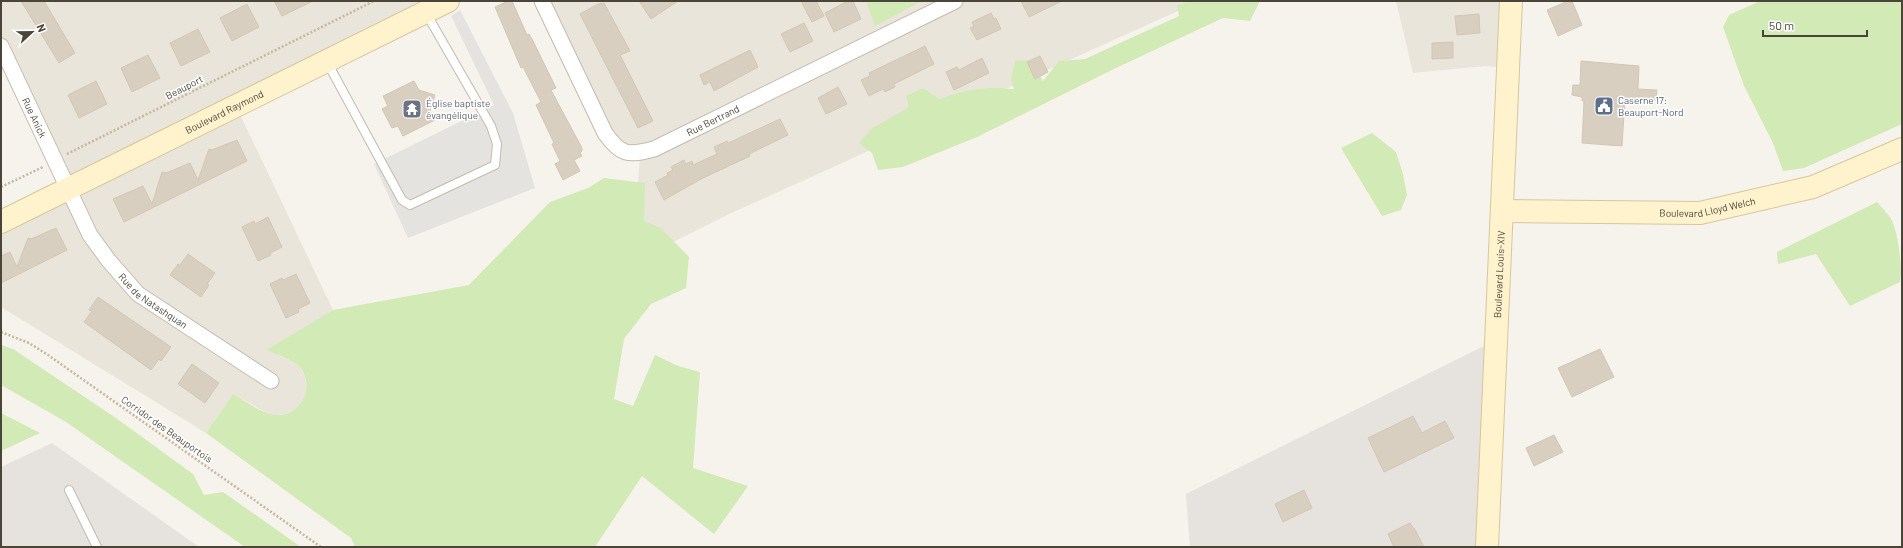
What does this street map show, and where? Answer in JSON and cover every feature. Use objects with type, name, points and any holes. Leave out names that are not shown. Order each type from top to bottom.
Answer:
[{"type":"main road","name":"Boulevard Raymond","points":[[1,222],[448,1]]},
{"type":"main road","name":"Boulevard Louis-XIV","points":[[1487,547],[1511,1]]},
{"type":"main road","name":"Boulevard Lloyd Welch","points":[[1502,211],[1700,213],[1813,187],[1902,150]]},
{"type":"street","name":"Rue Bertrand","points":[[542,1],[605,133],[614,147],[627,153],[640,153],[654,149],[955,1]]},
{"type":"street","name":"Rue Anick","points":[[1,46],[68,189]]},
{"type":"street","name":"Rue de Natashquan","points":[[68,189],[90,235],[109,261],[138,294],[271,381]]},
{"type":"lane","points":[[326,61],[402,200],[410,205],[495,165],[497,144],[491,126],[426,12]]},
{"type":"lane","points":[[69,490],[97,547]]},
{"type":"path","name":"Beauport","points":[[1,188],[374,1]]},
{"type":"path","name":"Corridor des Beauportois","points":[[1,332],[29,343],[48,355],[321,547]]},
{"type":"shaded area","points":[[1,1],[448,1],[236,106],[333,310],[267,350],[293,362],[300,368],[305,377],[307,386],[306,395],[301,404],[294,410],[285,414],[276,415],[267,413],[233,394],[206,433],[1,307],[1,222],[68,189],[1,46]]},
{"type":"shaded area","points":[[542,1],[1200,1],[727,215],[633,262],[640,153],[614,147]]},
{"type":"shaded area","points":[[1396,1],[1511,1],[1508,68],[1485,66],[1413,73]]},
{"type":"shaded area","points":[[460,10],[513,113],[535,188],[408,238],[374,164],[494,105],[451,16]]},
{"type":"shaded area","points":[[1496,340],[1486,547],[1190,547],[1186,494]]},
{"type":"shaded area","points":[[52,443],[199,547],[1,547],[1,467]]},
{"type":"green space","points":[[866,1],[922,1],[875,26]]},
{"type":"green space","points":[[1192,1],[1260,1],[1250,21],[1223,18],[1118,67],[977,137],[903,167],[878,170],[872,153],[859,143],[871,129],[909,107],[906,96],[923,88],[939,99],[976,89],[1014,89],[1011,79],[1015,61],[1031,60],[1043,81],[1059,61],[1085,59],[1179,16],[1177,5]]},
{"type":"green space","points":[[1760,1],[1902,1],[1902,124],[1804,168],[1783,171],[1773,143],[1744,86],[1723,27],[1729,15]]},
{"type":"green space","points":[[1372,133],[1396,152],[1403,174],[1407,195],[1401,210],[1382,216],[1341,148]]},
{"type":"green space","points":[[604,178],[645,183],[644,221],[661,228],[689,257],[686,288],[651,304],[624,339],[614,399],[633,406],[655,355],[678,366],[700,372],[693,468],[748,486],[714,534],[642,476],[595,547],[355,547],[351,538],[206,433],[233,394],[266,413],[277,415],[293,411],[299,406],[306,392],[307,384],[301,369],[289,360],[266,350],[333,310],[469,285],[550,202],[588,188]]},
{"type":"green space","points":[[1877,202],[1894,224],[1900,260],[1900,282],[1850,306],[1816,254],[1778,264],[1777,252]]},
{"type":"green space","points":[[1,345],[13,349],[116,418],[193,474],[204,495],[223,492],[301,547],[245,547],[66,422],[1,385]]},
{"type":"green space","points":[[1,413],[40,433],[1,451]]},
{"type":"building","points":[[21,1],[44,1],[75,53],[59,63]]},
{"type":"building","points":[[274,1],[313,1],[282,16]]},
{"type":"building","points":[[508,1],[512,1],[527,35],[529,34],[533,41],[556,88],[551,90],[582,148],[580,153],[582,156],[574,160],[580,171],[563,180],[555,164],[560,161],[552,144],[554,143],[536,105],[541,102],[523,67],[521,68],[495,7]]},
{"type":"building","points":[[639,1],[678,1],[651,19]]},
{"type":"building","points":[[801,1],[816,1],[824,16],[812,22]]},
{"type":"building","points":[[848,1],[853,1],[861,19],[834,32],[825,13]]},
{"type":"building","points":[[1021,1],[1062,1],[1029,17]]},
{"type":"building","points":[[1568,1],[1572,1],[1582,25],[1558,36],[1547,10]]},
{"type":"building","points":[[604,3],[630,51],[620,55],[653,121],[638,128],[580,14],[598,4]]},
{"type":"building","points":[[247,4],[259,27],[232,41],[220,18]]},
{"type":"building","points":[[991,13],[994,19],[996,18],[1001,29],[977,40],[970,28],[974,26],[972,22]]},
{"type":"building","points":[[1479,14],[1480,33],[1457,35],[1455,16]]},
{"type":"building","points":[[804,23],[813,41],[790,52],[781,34]]},
{"type":"building","points":[[198,29],[210,52],[181,66],[170,43]]},
{"type":"building","points":[[1453,42],[1453,58],[1432,59],[1432,43]]},
{"type":"building","points":[[925,46],[934,64],[894,84],[895,87],[885,92],[883,89],[869,96],[861,80],[870,76],[869,73]]},
{"type":"building","points":[[750,50],[758,67],[714,91],[710,82],[704,85],[700,75]]},
{"type":"building","points":[[148,55],[160,78],[132,92],[121,68]]},
{"type":"building","points":[[1040,56],[1048,72],[1035,79],[1027,62]]},
{"type":"building","points":[[982,58],[989,73],[954,90],[946,72],[957,67],[959,70]]},
{"type":"building","name":"Caserne 17: Beauport-Nord","points":[[1581,61],[1639,66],[1638,89],[1657,90],[1656,100],[1625,98],[1622,146],[1582,143],[1584,101],[1582,101],[1582,97],[1572,95],[1573,85],[1580,85]]},
{"type":"building","points":[[96,81],[107,104],[79,118],[68,95]]},
{"type":"building","points":[[414,81],[419,90],[435,95],[430,111],[435,120],[403,136],[398,126],[392,128],[382,109],[388,106],[383,96]]},
{"type":"building","points":[[838,87],[847,104],[826,114],[818,98]]},
{"type":"building","points":[[780,119],[788,135],[749,154],[750,156],[701,179],[664,200],[655,182],[668,175],[667,173],[673,170],[671,167],[684,160],[686,164],[692,161],[693,165],[717,154],[714,147],[727,141],[728,143]]},
{"type":"building","points":[[237,140],[247,161],[124,222],[113,199],[143,186],[152,204],[162,172],[166,173],[190,163],[198,180],[209,149],[212,150]]},
{"type":"building","points":[[268,217],[282,247],[270,253],[271,255],[258,261],[242,227],[254,221],[255,224]]},
{"type":"building","points":[[56,228],[67,250],[1,283],[1,256],[10,252],[17,267],[28,238],[31,239]]},
{"type":"building","points":[[188,254],[215,273],[207,284],[209,285],[201,297],[170,275]]},
{"type":"building","points":[[296,274],[310,303],[298,309],[299,312],[286,318],[270,284],[282,278],[283,280]]},
{"type":"building","points":[[98,297],[171,347],[161,361],[159,359],[151,370],[84,322],[92,311],[89,310]]},
{"type":"building","points":[[1600,349],[1614,377],[1572,397],[1558,368]]},
{"type":"building","points":[[192,364],[219,383],[205,403],[178,384]]},
{"type":"building","points":[[1413,416],[1422,433],[1445,421],[1454,438],[1384,472],[1368,438]]},
{"type":"building","points":[[1554,435],[1563,452],[1534,466],[1526,448]]},
{"type":"building","points":[[1304,490],[1312,508],[1283,522],[1275,504]]},
{"type":"building","points":[[1410,523],[1424,547],[1394,547],[1388,534]]},
{"type":"place","name":"Caserne 17: Beauport-Nord","points":[[1604,106]]},
{"type":"place","name":"Église baptiste évangélique","points":[[412,109]]}]
